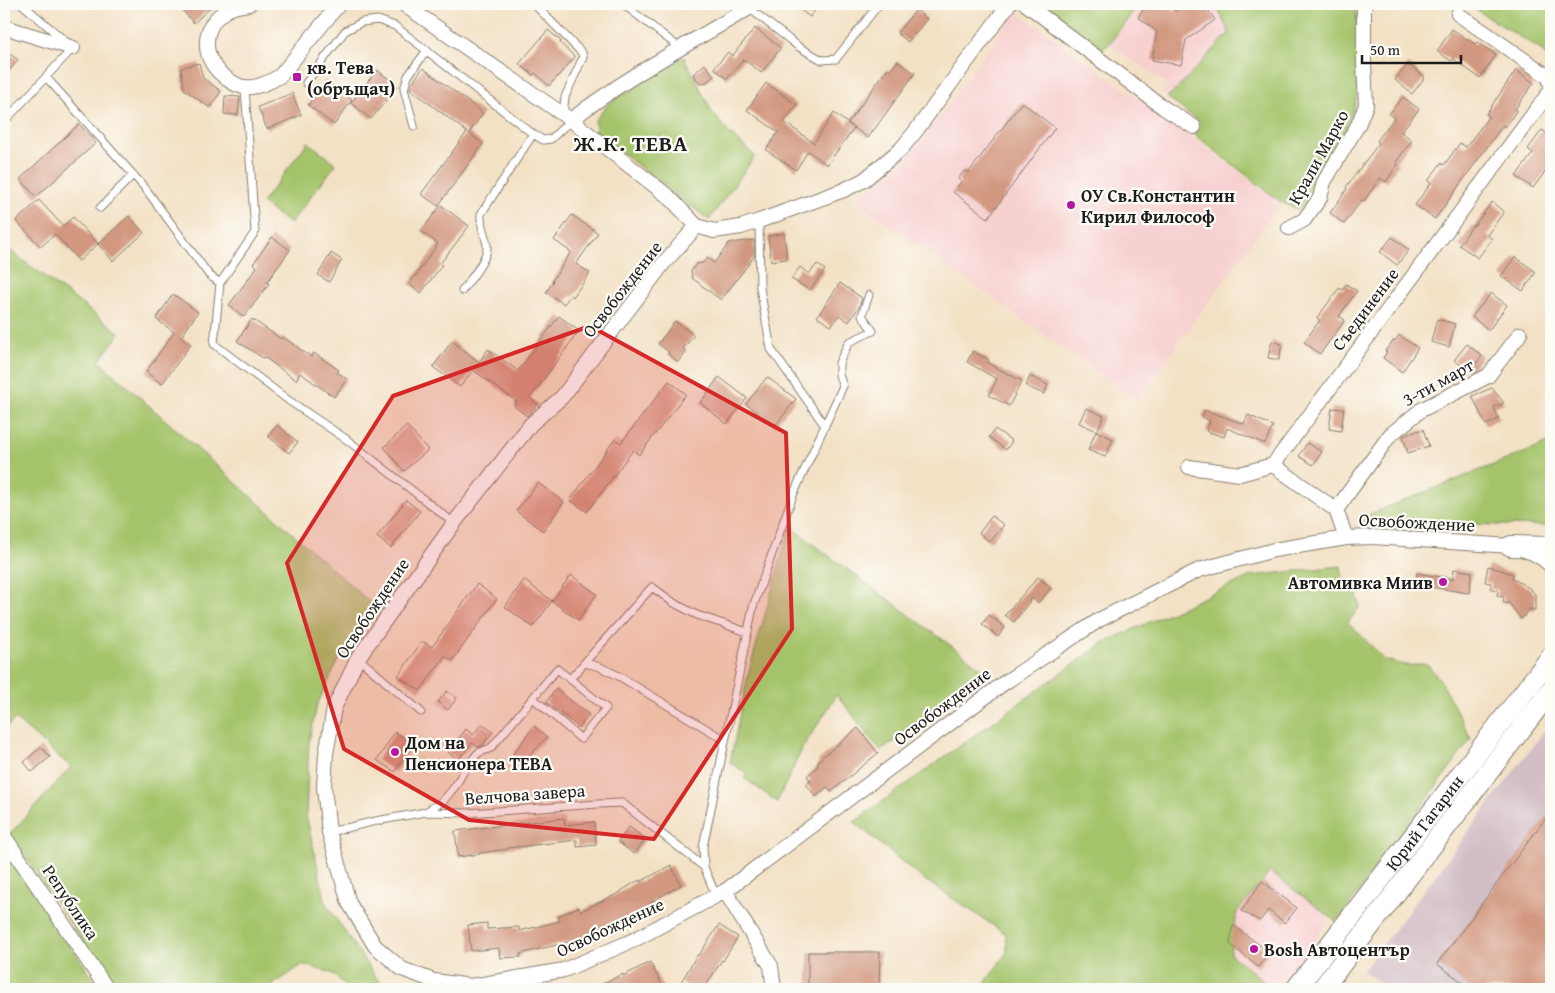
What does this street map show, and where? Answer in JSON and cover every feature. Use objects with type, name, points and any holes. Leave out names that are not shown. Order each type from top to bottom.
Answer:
[{"type":"street","points":[[249,4],[224,7],[209,30],[206,41],[212,65],[233,83],[245,87],[268,83],[280,76],[339,4]]},
{"type":"street","points":[[405,4],[567,117],[669,197],[697,226],[714,231],[741,227],[759,221],[844,190],[864,180],[901,149],[1009,4]]},
{"type":"street","points":[[1026,4],[1164,108],[1194,127]]},
{"type":"street","name":"Крали Марко","points":[[1288,228],[1304,220],[1320,198],[1324,182],[1358,125],[1366,105],[1364,4]]},
{"type":"street","points":[[567,117],[589,106],[750,6]]},
{"type":"street","name":"Съединение","points":[[1273,465],[1551,88],[1549,77],[1458,14]]},
{"type":"street","points":[[4,27],[73,48]]},
{"type":"street","name":"Освобождение","points":[[697,226],[663,264],[562,397],[531,424],[454,523],[358,658],[334,708],[326,754],[324,787],[329,832],[349,904],[374,946],[402,969],[434,981],[471,986],[564,970],[632,941],[720,893],[1004,683],[1099,620],[1199,570],[1274,550],[1346,538],[1373,537],[1511,546],[1532,552],[1551,566]]},
{"type":"street","name":"3-ти март","points":[[1336,510],[1390,435],[1421,410],[1488,376],[1520,334]]},
{"type":"street","points":[[1189,467],[1240,474],[1273,465],[1336,510],[1346,538]]},
{"type":"street","points":[[1511,546],[1551,546]]},
{"type":"street","name":"Юрий Гагарин","points":[[1296,989],[1551,657]]},
{"type":"street","name":"Юрий Гагарин","points":[[1322,989],[1551,690]]},
{"type":"street","name":"Република","points":[[4,836],[107,989]]},
{"type":"street","points":[[720,893],[771,966],[774,989]]},
{"type":"lane","points":[[4,122],[73,48],[22,4]]},
{"type":"lane","points":[[306,83],[345,30],[362,22],[378,20],[395,26],[533,134],[543,140],[551,139],[567,117],[565,97],[583,57],[582,52],[534,4]]},
{"type":"lane","points":[[623,4],[680,48]]},
{"type":"lane","points":[[750,6],[799,47],[822,60],[836,59],[879,4]]},
{"type":"lane","points":[[414,126],[404,89],[408,76],[427,50]]},
{"type":"lane","points":[[46,77],[145,188],[209,274],[220,283]]},
{"type":"lane","points":[[245,87],[255,232],[220,283],[214,344],[288,400],[346,439],[454,523]]},
{"type":"lane","points":[[462,291],[486,256],[487,247],[480,223],[481,214],[533,134]]},
{"type":"lane","points":[[100,208],[133,175]]},
{"type":"lane","points":[[759,221],[760,288],[771,349],[825,426]]},
{"type":"lane","points":[[720,893],[704,866],[703,847],[753,607],[794,495],[843,386],[839,375],[839,363],[849,342],[873,331],[862,315],[869,295]]},
{"type":"lane","points":[[570,679],[652,586],[674,603],[696,614],[747,632]]},
{"type":"lane","points":[[358,658],[421,712]]},
{"type":"lane","points":[[585,663],[618,675],[725,740]]},
{"type":"lane","points":[[426,812],[444,800],[456,785],[466,767],[478,753],[491,748],[557,669],[606,708],[581,739],[533,698]]},
{"type":"lane","name":"Велчова завера","points":[[329,832],[426,812],[468,814],[622,803],[704,866]]},
{"type":"highlighted area","points":[[590,326],[786,433],[792,629],[654,839],[469,820],[344,749],[287,563],[393,396]]},
{"type":"shaded area","points":[[1139,4],[1216,4],[1229,33],[1176,90],[1167,97],[1161,93],[1167,84],[1109,44]]},
{"type":"shaded area","name":"ОУ Св.Константин Кирил Философ","points":[[1016,11],[1281,202],[1137,400],[865,208],[859,195],[904,160],[942,113]]},
{"type":"shaded area","points":[[1551,722],[1551,989],[1390,989],[1363,971]]},
{"type":"shaded area","points":[[1265,866],[1332,917],[1276,989],[1225,949],[1232,907]]},
{"type":"green space","points":[[1035,4],[1139,4],[1102,51]]},
{"type":"green space","points":[[1216,4],[1355,4],[1359,67],[1355,103],[1335,152],[1299,210],[1281,202],[1195,135],[1201,124],[1167,97],[1176,90],[1229,33]]},
{"type":"green space","points":[[1467,4],[1551,4],[1551,62],[1541,50]]},
{"type":"green space","points":[[684,57],[712,112],[728,132],[755,156],[709,220],[596,133],[595,120],[610,102]]},
{"type":"green space","points":[[308,142],[336,164],[290,224],[262,203]]},
{"type":"green space","points":[[4,246],[120,333],[99,361],[375,607],[340,657],[317,705],[309,740],[306,815],[326,904],[377,979],[392,989],[349,989],[332,973],[302,965],[267,989],[115,989],[9,835],[71,767],[15,719],[4,730]]},
{"type":"green space","points":[[1551,442],[1551,526],[1362,522],[1370,514]]},
{"type":"green space","points":[[790,527],[988,673],[894,742],[880,750],[837,695],[803,747],[777,802],[744,778],[747,773],[730,763],[748,674]]},
{"type":"green space","points":[[1341,566],[1344,586],[1357,595],[1360,607],[1348,622],[1385,660],[1409,666],[1427,664],[1441,681],[1471,739],[1337,922],[1270,872],[1237,912],[1230,954],[1274,989],[981,989],[1007,952],[1006,934],[922,878],[854,822],[1103,643],[1251,576]]},
{"type":"green space","points":[[4,848],[100,989],[4,989]]},
{"type":"building","points":[[187,4],[214,4],[194,23],[181,9]]},
{"type":"building","points":[[792,4],[820,4],[810,17]]},
{"type":"building","points":[[1148,4],[1165,4],[1175,11],[1185,4],[1204,4],[1215,20],[1186,40],[1181,65],[1152,60],[1157,32],[1138,17]]},
{"type":"building","points":[[916,10],[927,19],[908,42],[897,33]]},
{"type":"building","points":[[755,28],[781,48],[761,73],[743,60],[727,79],[714,68],[728,52],[732,56]]},
{"type":"building","points":[[1452,29],[1475,44],[1477,42],[1496,55],[1480,78],[1453,59],[1451,61],[1437,51]]},
{"type":"building","points":[[548,30],[575,57],[549,86],[535,73],[533,75],[519,64]]},
{"type":"building","points":[[4,49],[18,60],[4,77]]},
{"type":"building","points":[[897,61],[915,73],[868,138],[848,123],[887,69],[890,71]]},
{"type":"building","points":[[199,63],[203,78],[221,91],[210,108],[184,89],[181,68]]},
{"type":"building","points":[[705,64],[714,76],[704,84],[703,82],[700,84],[693,74]]},
{"type":"building","points":[[1408,64],[1425,77],[1412,94],[1395,80]]},
{"type":"building","points":[[423,68],[483,113],[469,133],[483,144],[438,206],[421,194],[467,132],[410,89],[411,84]]},
{"type":"building","points":[[377,70],[398,86],[371,119],[351,103]]},
{"type":"building","points":[[1516,70],[1534,83],[1515,109],[1517,110],[1505,127],[1503,125],[1435,219],[1415,205],[1431,183],[1428,181],[1441,163],[1444,165],[1460,143],[1466,147],[1489,116],[1486,114]]},
{"type":"building","points":[[326,81],[352,100],[334,125],[308,105]]},
{"type":"building","points":[[766,83],[797,105],[784,122],[814,143],[834,113],[854,128],[827,165],[808,151],[796,170],[766,150],[778,132],[747,110]]},
{"type":"building","points":[[292,93],[301,115],[267,129],[258,107]]},
{"type":"building","points":[[225,96],[240,97],[238,115],[224,114]]},
{"type":"building","points":[[1403,97],[1419,109],[1401,132],[1412,140],[1396,162],[1398,164],[1386,182],[1380,178],[1364,201],[1362,200],[1344,224],[1330,213],[1347,189],[1346,187],[1379,143],[1377,141],[1394,118],[1389,114]]},
{"type":"building","points":[[1022,102],[1055,128],[988,218],[953,192],[961,182],[958,179],[964,171],[969,172]]},
{"type":"building","points":[[79,124],[96,143],[36,197],[20,179]]},
{"type":"building","points":[[1542,130],[1551,136],[1551,164],[1533,188],[1516,176],[1533,153],[1528,149]]},
{"type":"building","points":[[39,200],[63,226],[73,217],[98,244],[79,261],[55,234],[41,247],[16,221]]},
{"type":"building","points":[[1492,202],[1504,212],[1487,235],[1492,239],[1478,258],[1459,245]]},
{"type":"building","points":[[441,205],[469,226],[421,293],[409,284],[438,244],[421,231]]},
{"type":"building","points":[[572,215],[598,233],[576,264],[590,273],[573,297],[571,295],[564,304],[546,292],[571,252],[554,240]]},
{"type":"building","points":[[129,216],[144,233],[113,261],[98,244]]},
{"type":"building","points":[[784,233],[787,259],[771,261],[768,236]]},
{"type":"building","points":[[272,237],[290,250],[267,282],[269,284],[244,317],[229,305],[257,267],[253,264]]},
{"type":"building","points":[[1392,237],[1409,250],[1397,265],[1380,252]]},
{"type":"building","points":[[754,240],[754,257],[721,300],[692,278],[691,271],[696,264],[703,263],[707,258],[714,263],[729,243]]},
{"type":"building","points":[[331,253],[342,260],[329,282],[318,275]]},
{"type":"building","points":[[1515,257],[1536,272],[1523,291],[1501,276]]},
{"type":"building","points":[[817,264],[825,270],[810,290],[791,279],[800,267],[809,274]]},
{"type":"building","points":[[840,283],[862,298],[859,307],[849,322],[839,315],[831,326],[817,317]]},
{"type":"building","points":[[1346,284],[1357,291],[1339,316],[1345,320],[1320,354],[1304,342],[1320,320],[1317,318],[1339,288],[1342,290]]},
{"type":"building","points":[[1491,293],[1507,305],[1489,330],[1472,317]]},
{"type":"building","points":[[173,294],[198,312],[181,337],[191,344],[162,384],[146,372],[174,332],[156,319]]},
{"type":"building","points":[[559,316],[579,331],[530,398],[538,404],[527,416],[514,406],[517,402],[473,370],[460,387],[433,367],[452,341],[479,362],[488,349],[518,371]]},
{"type":"building","points":[[252,319],[281,339],[283,337],[311,357],[314,353],[339,370],[337,372],[347,379],[334,397],[300,373],[296,380],[264,357],[237,341]]},
{"type":"building","points":[[1437,319],[1455,324],[1449,347],[1431,342]]},
{"type":"building","points":[[675,321],[694,335],[683,349],[686,351],[678,362],[658,344]]},
{"type":"building","points":[[1399,335],[1418,348],[1402,372],[1383,358],[1387,352],[1385,351]]},
{"type":"building","points":[[1272,341],[1282,344],[1279,360],[1268,358]]},
{"type":"building","points":[[1467,344],[1482,356],[1470,372],[1454,360]]},
{"type":"building","points":[[973,351],[989,360],[987,363],[1022,381],[1009,406],[989,395],[997,379],[967,362]]},
{"type":"building","points":[[1030,376],[1048,385],[1044,394],[1026,386]]},
{"type":"building","points":[[719,377],[747,398],[727,424],[700,403]]},
{"type":"building","points":[[767,377],[796,399],[775,426],[746,404]]},
{"type":"building","points":[[669,381],[686,394],[639,455],[633,450],[587,512],[570,500],[615,439],[621,443]]},
{"type":"building","points":[[1492,388],[1504,403],[1494,407],[1499,419],[1486,425],[1472,396]]},
{"type":"building","points":[[1086,408],[1104,416],[1097,431],[1079,423]]},
{"type":"building","points":[[1332,408],[1344,409],[1341,431],[1329,429]]},
{"type":"building","points":[[1205,410],[1244,424],[1248,415],[1273,426],[1265,444],[1227,428],[1224,437],[1206,431],[1210,421],[1202,417]]},
{"type":"building","points":[[277,425],[298,442],[289,453],[268,436]]},
{"type":"building","points":[[407,426],[428,450],[404,471],[384,447]]},
{"type":"building","points":[[995,429],[1012,441],[1006,450],[989,437]]},
{"type":"building","points":[[1423,429],[1429,446],[1408,453],[1403,436]]},
{"type":"building","points":[[1096,431],[1113,439],[1105,457],[1088,450]]},
{"type":"building","points":[[1307,443],[1322,452],[1313,465],[1299,456]]},
{"type":"building","points":[[538,483],[564,502],[543,531],[516,511]]},
{"type":"building","points":[[406,500],[420,511],[391,548],[377,537]]},
{"type":"building","points":[[992,516],[1004,525],[990,542],[979,533]]},
{"type":"building","points":[[1488,566],[1513,574],[1512,578],[1529,588],[1535,594],[1535,610],[1529,609],[1521,619],[1509,603],[1503,603],[1504,597],[1497,596],[1498,590],[1491,589],[1491,583],[1485,582]]},
{"type":"building","name":"Автомивка Миив","points":[[1454,569],[1472,572],[1469,593],[1416,585],[1417,573],[1453,579]]},
{"type":"building","points":[[571,575],[597,594],[578,620],[552,601]]},
{"type":"building","points":[[1038,577],[1051,588],[1038,603],[1032,598],[1014,622],[1005,615]]},
{"type":"building","points":[[524,580],[552,601],[533,627],[505,607]]},
{"type":"building","points":[[477,584],[497,599],[452,661],[445,656],[420,691],[398,676],[422,641],[432,647]]},
{"type":"building","points":[[989,615],[1005,627],[998,637],[982,624]]},
{"type":"building","points":[[556,689],[589,715],[579,728],[546,702]]},
{"type":"building","points":[[447,691],[457,698],[448,710],[438,702]]},
{"type":"building","points":[[482,724],[493,732],[482,746],[478,747],[472,743],[458,760],[448,752],[466,729],[473,735]]},
{"type":"building","points":[[534,726],[547,737],[523,763],[513,754]]},
{"type":"building","points":[[858,728],[878,753],[831,792],[827,787],[816,797],[806,784],[811,781],[807,776],[817,767],[819,760]]},
{"type":"building","name":"Дом на Пенсионера ТЕВА","points":[[395,732],[413,743],[395,772],[377,760]]},
{"type":"building","points":[[41,747],[50,757],[32,772],[24,762]]},
{"type":"building","points":[[1551,811],[1551,989],[1472,989],[1437,964]]},
{"type":"building","points":[[564,818],[565,825],[594,822],[596,845],[577,847],[577,840],[508,848],[458,857],[455,831]]},
{"type":"building","points":[[629,827],[646,839],[634,854],[618,842]]},
{"type":"building","points":[[671,865],[681,885],[651,902],[654,906],[636,917],[634,915],[572,941],[520,954],[521,957],[500,958],[499,948],[471,951],[468,925],[487,923],[487,929],[519,927],[519,931],[560,921],[558,916],[579,907],[581,911]]},
{"type":"building","points":[[1262,881],[1297,908],[1285,923],[1268,910],[1260,921],[1241,911]]},
{"type":"building","points":[[719,925],[738,937],[704,989],[693,989],[681,982],[697,955],[699,955]]},
{"type":"building","points":[[1233,925],[1269,952],[1258,967],[1230,944]]},
{"type":"building","points":[[808,952],[880,952],[879,989],[808,989]]},
{"type":"building","points":[[650,962],[664,989],[591,989],[623,974],[623,976]]},
{"type":"place","name":"кв. Тева (обръщач)","points":[[297,77]]},
{"type":"place","name":"ОУ Св.Константин Кирил Философ","points":[[1071,205]]},
{"type":"place","name":"Автомивка Миив","points":[[1443,582]]},
{"type":"place","name":"Дом на Пенсионера ТЕВА","points":[[395,752]]},
{"type":"place","name":"Bosh Автоцентър","points":[[1254,949]]},
{"type":"district","name":"Ж.К. ТЕВА","points":[[631,143]]}]
